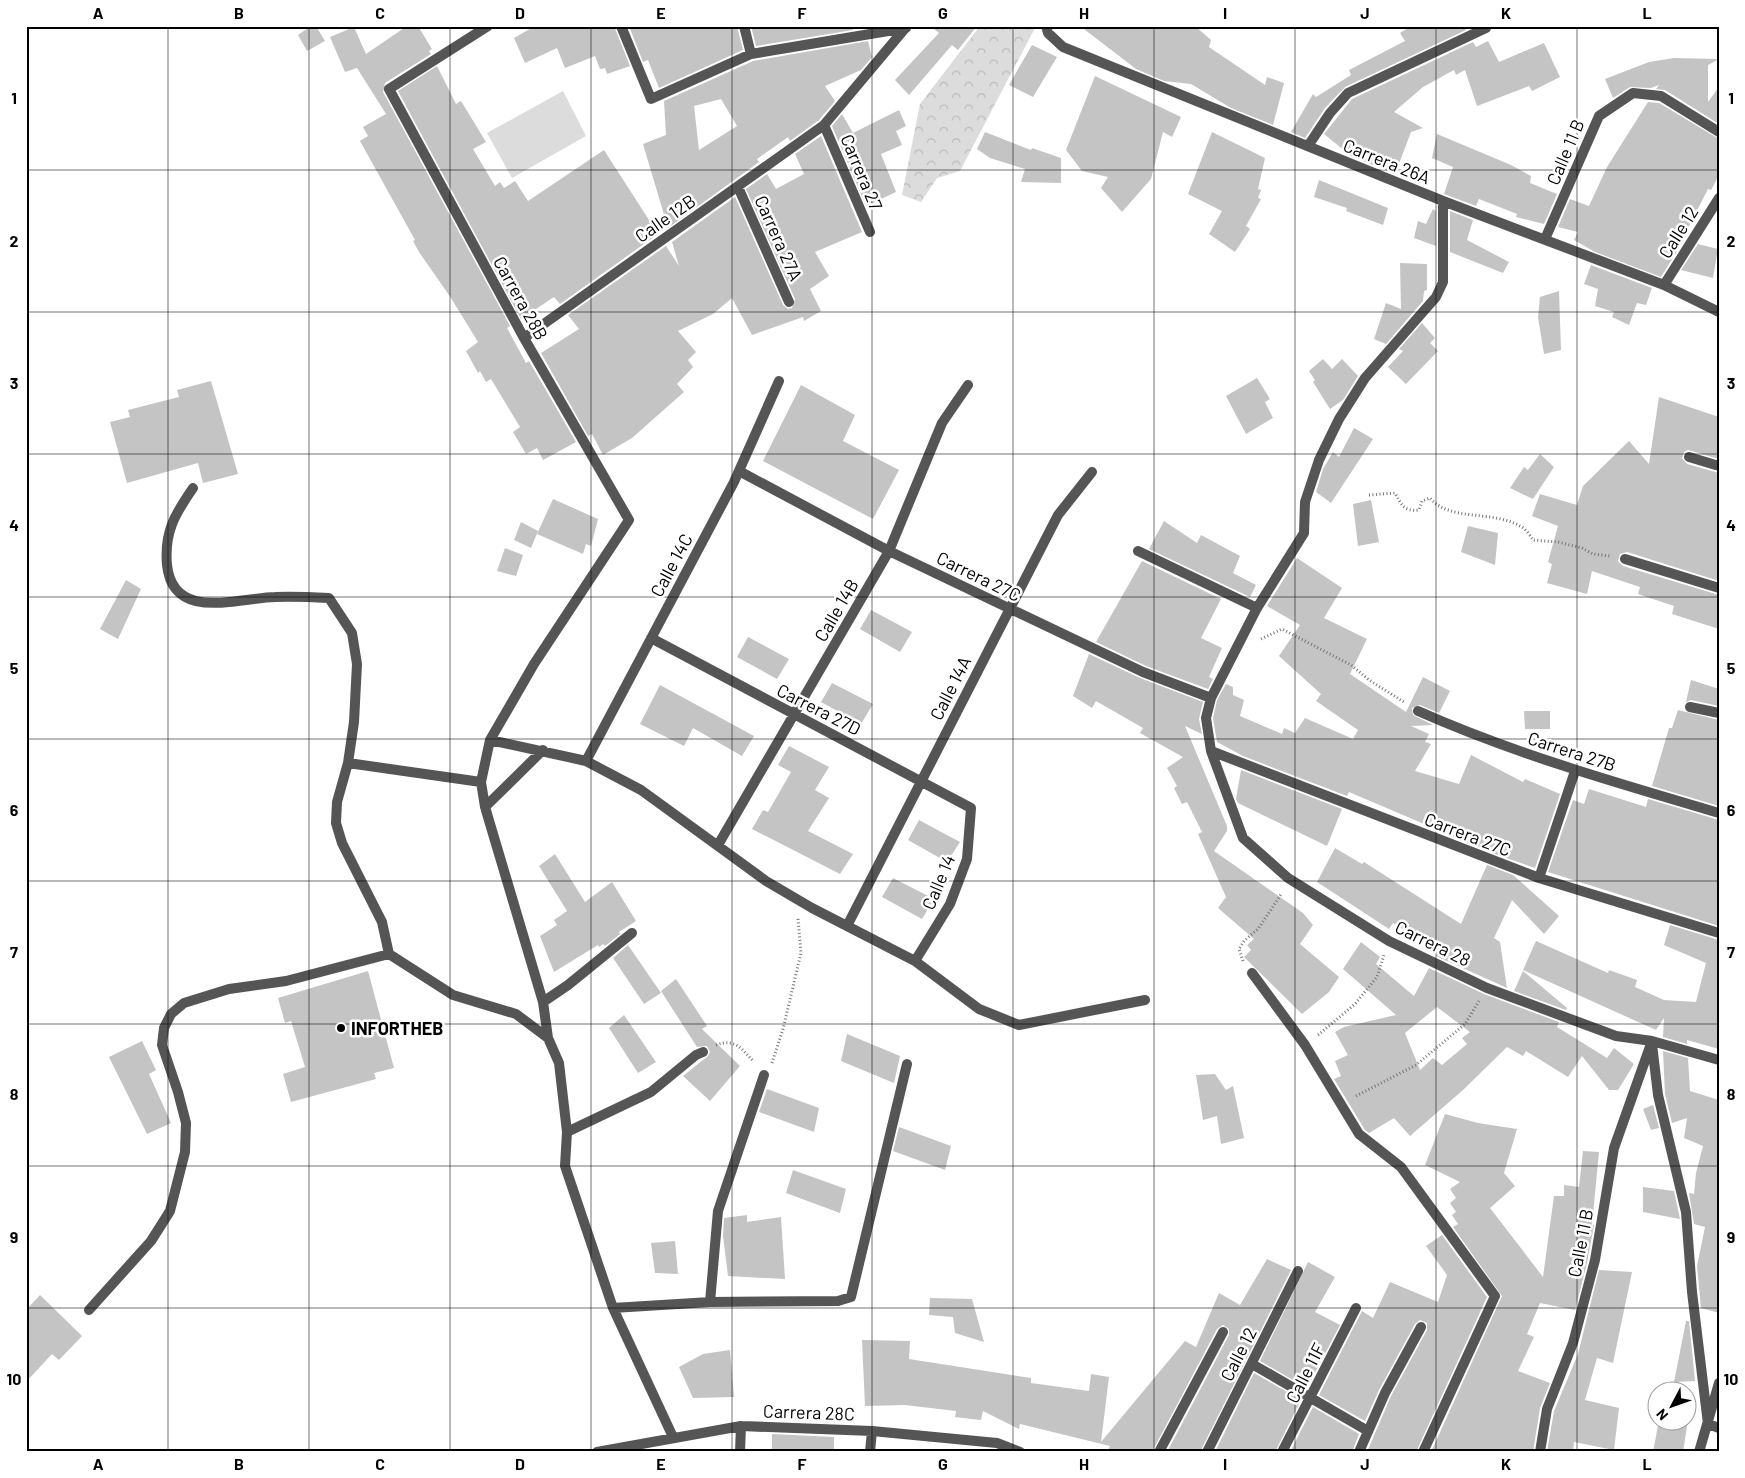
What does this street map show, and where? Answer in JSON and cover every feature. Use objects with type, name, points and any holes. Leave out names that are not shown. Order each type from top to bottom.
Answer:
[{"type":"street","name":"Carrera 28B","points":[[488,26],[389,90],[524,338],[629,520],[534,664],[490,740]]},
{"type":"street","points":[[621,26],[652,99],[751,54],[861,31],[907,27]]},
{"type":"street","points":[[744,26],[751,54]]},
{"type":"street","name":"Calle 12B","points":[[524,338],[824,125],[907,27]]},
{"type":"street","points":[[1308,146],[1330,113],[1348,94],[1486,28]]},
{"type":"street","name":"Carrera 26A","points":[[1047,30],[1063,47],[1443,201],[1664,285],[1719,312]]},
{"type":"street","name":"Calle 11 B","points":[[1545,239],[1599,116],[1633,93],[1661,96],[1719,132]]},
{"type":"street","name":"Carrera 27","points":[[824,125],[870,232]]},
{"type":"street","name":"Carrera 27A","points":[[738,187],[789,302]]},
{"type":"street","name":"Calle 12","points":[[1664,285],[1719,198]]},
{"type":"street","name":"Carrera 28","points":[[1443,201],[1443,282],[1436,297],[1365,378],[1339,419],[1319,460],[1305,502],[1304,533],[1257,608],[1211,698],[1206,718],[1211,751],[1243,838],[1288,878],[1389,941],[1473,981],[1616,1036],[1652,1041],[1719,1060]]},
{"type":"street","name":"Calle 14C","points":[[586,762],[739,471],[779,381]]},
{"type":"street","name":"Calle 14B","points":[[718,845],[890,551],[942,423],[968,386]]},
{"type":"street","points":[[1689,457],[1719,466]]},
{"type":"street","name":"Carrera 27C","points":[[739,471],[890,551],[1143,672],[1211,698]]},
{"type":"street","name":"Calle 14A","points":[[848,926],[1058,515],[1092,472]]},
{"type":"street","points":[[193,488],[176,512],[165,545],[168,572],[175,590],[187,599],[220,604],[274,597],[328,598],[352,633],[357,664],[354,722],[348,763],[337,802],[336,823],[342,843],[382,922],[389,954],[453,995],[516,1014],[548,1038]]},
{"type":"street","points":[[1138,552],[1257,608]]},
{"type":"street","points":[[1625,559],[1719,588]]},
{"type":"street","name":"Carrera 27D","points":[[651,638],[794,715],[922,780],[971,808]]},
{"type":"street","points":[[1690,707],[1719,713]]},
{"type":"street","name":"Carrera 27B","points":[[1418,711],[1467,732],[1575,771],[1719,813]]},
{"type":"street","points":[[673,1437],[614,1308],[565,1166],[567,1132],[559,1063],[548,1038],[543,1002],[485,807],[481,782],[490,740],[543,750],[586,762],[641,790],[766,881],[798,900],[915,961],[979,1009],[1019,1025],[1145,1000]]},
{"type":"street","points":[[485,807],[543,750]]},
{"type":"street","name":"Carrera 27C","points":[[1211,751],[1539,878],[1719,933]]},
{"type":"street","points":[[348,763],[481,782]]},
{"type":"street","points":[[1539,878],[1575,771]]},
{"type":"street","name":"Calle 14","points":[[915,961],[950,904],[967,859],[971,808]]},
{"type":"street","points":[[543,1002],[568,985],[632,933]]},
{"type":"street","points":[[89,1310],[151,1242],[170,1211],[185,1152],[186,1123],[162,1045],[164,1028],[171,1014],[184,1003],[230,989],[286,981],[389,954]]},
{"type":"street","points":[[1252,974],[1305,1044],[1359,1134],[1400,1167],[1495,1296],[1423,1452]]},
{"type":"street","points":[[1652,1041],[1658,1095],[1686,1212],[1692,1292],[1708,1424]]},
{"type":"street","name":"Calle 11 B","points":[[1540,1452],[1547,1409],[1573,1343],[1595,1260],[1614,1148],[1652,1041]]},
{"type":"street","points":[[567,1132],[651,1092],[696,1055],[703,1052]]},
{"type":"street","points":[[614,1308],[710,1302],[838,1301],[851,1297],[907,1064]]},
{"type":"street","points":[[710,1302],[718,1211],[764,1075]]},
{"type":"street","name":"Calle 12","points":[[1207,1452],[1298,1271]]},
{"type":"street","name":"Calle 11F","points":[[1282,1452],[1356,1308]]},
{"type":"street","points":[[1359,1452],[1385,1393],[1421,1327]]},
{"type":"street","points":[[1159,1452],[1223,1332]]},
{"type":"street","points":[[1252,1364],[1368,1431]]},
{"type":"street","points":[[1699,1452],[1719,1383]]},
{"type":"street","points":[[1708,1424],[1719,1428]]},
{"type":"street","points":[[740,1452],[741,1426]]},
{"type":"street","name":"Carrera 28C","points":[[597,1452],[741,1426],[872,1431],[997,1444],[1020,1452]]},
{"type":"street","points":[[870,1452],[872,1431]]},
{"type":"path","points":[[1369,495],[1395,493],[1403,508],[1411,511],[1419,510],[1422,501],[1430,498],[1437,506],[1503,519],[1522,526],[1534,540],[1558,542],[1582,548],[1593,554],[1606,554],[1625,559]]},
{"type":"path","points":[[1235,651],[1282,630],[1351,665],[1369,680],[1418,711]]},
{"type":"path","points":[[1252,974],[1240,957],[1239,949],[1244,941],[1258,928],[1277,901],[1288,878]]},
{"type":"path","points":[[703,1052],[728,1041],[745,1052],[764,1075],[772,1063],[783,1029],[802,952],[798,931],[798,900]]},
{"type":"path","points":[[1305,1044],[1355,1004],[1377,977],[1389,941]]},
{"type":"path","points":[[1342,1104],[1416,1065],[1464,1024],[1484,992],[1473,981]]},
{"type":"green space","points":[[980,26],[1036,26],[960,171],[937,178],[921,202],[902,195],[920,104]]},
{"type":"green space","points":[[563,91],[586,136],[512,178],[487,133]]},
{"type":"building","points":[[311,26],[316,26],[325,41],[307,51],[298,35]]},
{"type":"building","points":[[407,26],[418,26],[432,49],[429,51],[431,54],[385,83],[383,92],[510,326],[507,328],[526,363],[529,361],[576,442],[543,460],[537,448],[526,454],[513,432],[520,427],[491,379],[486,382],[480,371],[478,373],[466,351],[478,342],[451,298],[419,252],[413,241],[415,240],[360,141],[368,136],[363,127],[386,114],[357,68],[345,72],[330,37],[354,27],[366,54]]},
{"type":"building","points":[[535,26],[614,26],[630,66],[607,74],[605,68],[600,69],[595,56],[565,68],[557,48],[525,63],[514,38]]},
{"type":"building","points":[[629,26],[737,26],[743,50],[659,88],[648,60],[643,62]]},
{"type":"building","points":[[751,26],[853,26],[853,30],[756,46]]},
{"type":"building","points":[[930,26],[977,26],[958,50],[952,45],[909,95],[895,80],[939,33]]},
{"type":"building","points":[[1080,26],[1195,26],[1211,40],[1209,47],[1265,85],[1267,77],[1284,83],[1273,125],[1231,108],[1191,84],[1164,81],[1136,69]]},
{"type":"building","points":[[1411,26],[1465,26],[1466,30],[1345,87],[1325,108],[1305,138],[1291,132],[1313,94],[1316,97],[1351,75],[1349,70],[1405,41],[1400,33]]},
{"type":"building","points":[[868,41],[872,57],[861,70],[825,86],[835,101],[819,120],[790,141],[788,137],[757,159],[759,162],[668,228],[643,144],[666,135],[664,101],[753,61]],"holes":[[[721,99],[737,126],[699,150],[694,106]]]},
{"type":"building","points":[[1488,41],[1499,62],[1544,43],[1560,77],[1532,91],[1529,86],[1477,106],[1465,70],[1456,75],[1454,70],[1423,87],[1394,112],[1423,128],[1411,132],[1395,174],[1351,156],[1324,134],[1352,99],[1473,42],[1476,47]]},
{"type":"building","points":[[1032,45],[1057,57],[1033,97],[1009,85]]},
{"type":"building","points":[[1674,58],[1719,59],[1708,65],[1708,102],[1719,87],[1719,124],[1665,90],[1656,89],[1659,85],[1651,88],[1630,87],[1613,98],[1605,79],[1649,62]]},
{"type":"building","points":[[437,66],[456,104],[461,101],[486,142],[473,149],[495,186],[500,182],[504,188],[515,181],[528,201],[604,150],[658,234],[560,304],[554,297],[521,319],[398,91]]},
{"type":"building","points":[[1095,76],[1181,117],[1172,137],[1163,132],[1151,179],[1122,212],[1101,188],[1108,177],[1082,171],[1066,150]]},
{"type":"building","points":[[1648,102],[1659,103],[1719,139],[1719,175],[1711,190],[1708,189],[1682,240],[1684,240],[1661,277],[1595,252],[1574,240],[1578,232],[1558,227],[1570,199],[1589,206],[1607,167]]},
{"type":"building","points":[[899,110],[906,126],[896,131],[902,145],[881,154],[896,192],[866,206],[832,126],[842,114],[853,133]]},
{"type":"building","points":[[985,132],[1031,150],[1032,148],[1061,158],[1061,183],[1021,182],[1025,169],[990,158],[977,149]]},
{"type":"building","points":[[1212,132],[1265,158],[1258,189],[1261,190],[1258,198],[1261,199],[1246,226],[1250,229],[1235,252],[1209,234],[1222,211],[1188,194]]},
{"type":"building","points":[[1437,134],[1511,165],[1531,176],[1530,183],[1557,194],[1544,224],[1516,217],[1517,214],[1479,199],[1476,206],[1444,194],[1453,167],[1432,158]]},
{"type":"building","points":[[821,136],[862,232],[815,252],[829,276],[810,289],[821,311],[804,321],[803,317],[752,335],[732,298],[713,314],[678,331],[696,352],[688,360],[693,367],[677,384],[684,392],[632,438],[603,455],[592,434],[588,436],[541,353],[579,329],[568,315],[666,246],[679,266],[672,242],[735,197],[783,305],[788,309],[792,308],[795,299],[746,189],[767,174],[776,189],[804,174],[795,154]]},
{"type":"building","points":[[1319,180],[1388,208],[1383,225],[1346,211],[1347,208],[1314,197]]},
{"type":"building","points":[[1433,209],[1436,211],[1436,246],[1414,238],[1418,221],[1426,224]]},
{"type":"building","points":[[1450,211],[1473,220],[1467,240],[1509,262],[1503,273],[1450,252]]},
{"type":"building","points":[[1698,244],[1718,249],[1713,278],[1681,270]]},
{"type":"building","points":[[1400,263],[1427,264],[1427,290],[1424,291],[1423,301],[1386,344],[1374,339],[1386,303],[1401,309]]},
{"type":"building","points":[[1591,265],[1652,288],[1646,305],[1637,303],[1629,325],[1612,317],[1614,312],[1595,306],[1598,289],[1584,284]]},
{"type":"building","points":[[1559,291],[1561,350],[1544,354],[1538,317],[1540,297]]},
{"type":"building","points":[[1422,323],[1435,338],[1430,343],[1438,351],[1406,384],[1388,367],[1403,351],[1399,349]]},
{"type":"building","points":[[1323,359],[1332,369],[1342,359],[1358,376],[1343,400],[1330,409],[1313,382],[1315,380],[1309,371]]},
{"type":"building","points":[[1257,378],[1270,399],[1265,402],[1273,418],[1246,434],[1226,396]]},
{"type":"building","points":[[211,381],[238,474],[203,483],[198,463],[127,483],[110,422],[130,417],[128,410],[179,397],[177,390]]},
{"type":"building","points":[[801,385],[855,415],[843,441],[899,470],[873,519],[763,461]]},
{"type":"building","points":[[1659,397],[1719,417],[1719,459],[1688,450],[1684,452],[1682,458],[1687,464],[1719,473],[1719,581],[1627,552],[1620,554],[1618,561],[1623,566],[1719,595],[1719,629],[1672,614],[1674,606],[1638,594],[1640,587],[1592,571],[1587,594],[1547,583],[1552,564],[1548,562],[1558,526],[1532,516],[1540,494],[1577,505],[1583,486],[1629,441],[1649,464]]},
{"type":"building","points":[[1354,428],[1373,439],[1331,503],[1316,492],[1323,469],[1333,452],[1339,457]]},
{"type":"building","points":[[1540,454],[1554,467],[1533,499],[1510,488],[1524,467],[1528,470]]},
{"type":"building","points":[[553,499],[598,519],[591,546],[586,544],[583,554],[537,534]]},
{"type":"building","points":[[1371,500],[1379,542],[1358,546],[1353,504]]},
{"type":"building","points":[[1164,521],[1197,543],[1201,535],[1240,556],[1233,573],[1256,585],[1250,597],[1149,549]]},
{"type":"building","points":[[521,522],[538,531],[531,548],[514,540]]},
{"type":"building","points":[[1468,526],[1498,533],[1495,565],[1461,552]]},
{"type":"building","points":[[505,548],[523,555],[516,576],[497,571]]},
{"type":"building","points":[[1297,558],[1342,588],[1324,618],[1367,639],[1350,674],[1406,712],[1423,677],[1450,691],[1439,713],[1420,705],[1412,708],[1413,715],[1433,725],[1411,726],[1429,734],[1425,742],[1431,744],[1415,771],[1459,784],[1471,755],[1523,782],[1525,779],[1560,794],[1535,868],[1492,853],[1349,792],[1347,796],[1243,756],[1217,742],[1213,718],[1217,700],[1226,684],[1233,687],[1233,695],[1244,700],[1240,716],[1282,734],[1284,728],[1295,733],[1305,718],[1353,739],[1358,730],[1316,701],[1321,694],[1279,656],[1300,625],[1267,606]]},
{"type":"building","points":[[1142,561],[1221,599],[1201,638],[1222,648],[1209,677],[1213,679],[1208,689],[1146,666],[1096,642]]},
{"type":"building","points":[[126,580],[141,589],[118,639],[100,629]]},
{"type":"building","points":[[871,610],[912,632],[900,652],[860,629]]},
{"type":"building","points":[[748,637],[789,659],[777,679],[737,657]]},
{"type":"building","points":[[1089,654],[1140,678],[1203,702],[1199,719],[1202,734],[1185,726],[1227,826],[1227,831],[1214,851],[1303,913],[1313,925],[1300,944],[1339,977],[1329,992],[1302,1014],[1244,957],[1251,950],[1247,945],[1254,939],[1218,908],[1226,897],[1198,834],[1202,832],[1187,802],[1182,804],[1174,788],[1177,786],[1167,768],[1183,757],[1140,733],[1143,728],[1096,701],[1092,708],[1073,696]]},
{"type":"building","points":[[1691,680],[1719,689],[1719,706],[1691,700],[1686,702]]},
{"type":"building","points":[[832,683],[873,704],[861,724],[821,702]]},
{"type":"building","points":[[660,685],[754,736],[742,756],[693,728],[684,746],[640,724]]},
{"type":"building","points":[[1678,710],[1719,720],[1719,806],[1652,786],[1669,728],[1672,728]]},
{"type":"building","points":[[1524,711],[1550,711],[1550,729],[1525,729]]},
{"type":"building","points":[[789,746],[829,767],[815,790],[829,798],[808,831],[853,854],[840,874],[752,829],[763,810],[768,812],[791,772],[778,765]]},
{"type":"building","points":[[1241,770],[1342,809],[1327,846],[1238,803],[1236,799]]},
{"type":"building","points":[[1589,789],[1646,807],[1648,799],[1719,820],[1719,926],[1548,872],[1573,800],[1584,804]]},
{"type":"building","points":[[919,820],[960,842],[947,862],[908,840]]},
{"type":"building","points":[[1335,848],[1362,864],[1364,862],[1461,924],[1487,865],[1513,875],[1559,916],[1544,934],[1512,900],[1494,938],[1500,942],[1507,988],[1436,956],[1439,951],[1393,923],[1389,929],[1317,882]]},
{"type":"building","points":[[555,854],[585,902],[612,882],[636,921],[619,932],[620,934],[605,946],[603,944],[599,947],[598,945],[554,972],[540,936],[557,925],[554,920],[567,911],[539,866]]},
{"type":"building","points":[[893,878],[934,899],[922,919],[882,897]]},
{"type":"building","points":[[1670,925],[1719,940],[1719,1049],[1687,1040],[1687,1044],[1663,1037],[1664,1018],[1656,1030],[1523,970],[1536,941],[1608,973],[1609,970],[1637,980],[1635,987],[1664,1000],[1696,1002],[1706,963],[1664,945]]},
{"type":"building","points":[[1361,942],[1380,957],[1376,964],[1414,996],[1429,968],[1484,994],[1559,1022],[1557,1027],[1607,1058],[1614,1048],[1634,1064],[1618,1090],[1609,1090],[1582,1056],[1568,1077],[1526,1051],[1523,1056],[1507,1047],[1463,1090],[1410,1136],[1394,1118],[1369,1133],[1365,1130],[1334,1079],[1341,1076],[1335,1061],[1348,1055],[1335,1032],[1344,1027],[1396,1015],[1343,969]],"holes":[[[1437,1007],[1470,1032],[1462,1038],[1467,1044],[1442,1065],[1433,1058],[1420,1070],[1405,1033]]]},
{"type":"building","points":[[628,945],[661,993],[644,1004],[613,958]]},
{"type":"building","points":[[368,971],[394,1068],[374,1073],[376,1079],[291,1102],[283,1074],[305,1067],[291,1021],[285,1023],[278,998]]},
{"type":"building","points":[[1523,971],[1567,1008],[1566,1010],[1514,991]]},
{"type":"building","points":[[676,979],[707,1026],[702,1029],[740,1066],[710,1101],[683,1076],[708,1056],[710,1052],[707,1046],[697,1047],[661,991]]},
{"type":"building","points":[[624,1015],[656,1062],[638,1073],[609,1028]]},
{"type":"building","points":[[847,1034],[900,1056],[894,1083],[841,1061]]},
{"type":"building","points":[[142,1041],[156,1070],[149,1074],[171,1123],[147,1134],[109,1057]]},
{"type":"building","points":[[1663,1051],[1688,1058],[1690,1091],[1719,1100],[1719,1313],[1701,1308],[1697,1266],[1705,1227],[1694,1224],[1689,1193],[1694,1194],[1696,1173],[1703,1146],[1684,1138],[1687,1118],[1672,1123],[1665,1094]]},
{"type":"building","points":[[1215,1074],[1226,1090],[1233,1086],[1244,1138],[1221,1144],[1217,1116],[1203,1120],[1196,1075]]},
{"type":"building","points":[[767,1089],[819,1108],[814,1132],[759,1112]]},
{"type":"building","points":[[1653,1105],[1659,1128],[1651,1130],[1643,1109]]},
{"type":"building","points":[[1445,1114],[1478,1123],[1517,1129],[1504,1173],[1515,1186],[1490,1208],[1543,1277],[1554,1196],[1564,1196],[1564,1185],[1579,1187],[1583,1151],[1599,1152],[1592,1225],[1594,1225],[1575,1310],[1540,1303],[1527,1334],[1534,1337],[1518,1371],[1550,1383],[1540,1408],[1533,1452],[1431,1452],[1502,1296],[1453,1227],[1458,1224],[1452,1215],[1456,1212],[1450,1203],[1456,1198],[1450,1189],[1460,1182],[1425,1165]]},
{"type":"building","points":[[899,1127],[951,1146],[945,1170],[893,1151]]},
{"type":"building","points":[[793,1170],[846,1189],[840,1213],[786,1193]]},
{"type":"building","points":[[1643,1187],[1674,1191],[1680,1219],[1643,1212]]},
{"type":"building","points":[[747,1215],[747,1222],[781,1217],[785,1279],[728,1276],[723,1236],[724,1218]]},
{"type":"building","points":[[1442,1235],[1487,1297],[1416,1452],[1367,1452],[1391,1396],[1427,1330],[1427,1323],[1420,1320],[1415,1324],[1379,1390],[1365,1421],[1319,1395],[1362,1311],[1373,1318],[1390,1282],[1438,1302],[1447,1275],[1426,1246]]},
{"type":"building","points":[[675,1241],[678,1274],[655,1273],[651,1243]]},
{"type":"building","points":[[1267,1259],[1291,1270],[1200,1452],[1167,1452],[1229,1335],[1229,1329],[1223,1325],[1217,1329],[1152,1452],[1107,1452],[1110,1446],[1020,1424],[1019,1429],[983,1411],[981,1420],[955,1417],[956,1411],[905,1405],[865,1406],[862,1340],[910,1341],[909,1359],[1031,1378],[1031,1383],[1089,1391],[1091,1374],[1109,1377],[1101,1442],[1185,1341],[1196,1347],[1219,1293],[1240,1305]]},
{"type":"building","points":[[1308,1262],[1335,1277],[1315,1312],[1340,1325],[1307,1388],[1260,1361]]},
{"type":"building","points":[[1599,1270],[1632,1272],[1613,1363],[1597,1358],[1585,1400],[1619,1408],[1614,1450],[1574,1442],[1573,1452],[1547,1452],[1554,1411],[1578,1354]]},
{"type":"building","points":[[40,1295],[82,1336],[59,1360],[52,1354],[26,1382],[26,1310]]},
{"type":"building","points":[[930,1298],[972,1299],[984,1342],[955,1333],[953,1317],[929,1315]]},
{"type":"building","points":[[1686,1321],[1689,1321],[1695,1380],[1674,1380]]},
{"type":"building","points":[[730,1350],[734,1397],[693,1398],[679,1367],[703,1354]]},
{"type":"building","points":[[1254,1373],[1301,1400],[1275,1452],[1215,1452]]},
{"type":"building","points":[[1313,1407],[1359,1434],[1352,1452],[1290,1452]]},
{"type":"building","points":[[1657,1430],[1686,1430],[1683,1452],[1653,1452]]},
{"type":"building","points":[[772,1434],[834,1437],[834,1452],[772,1452]]},
{"type":"place","name":"INFORTHEB","points":[[341,1028]]}]
